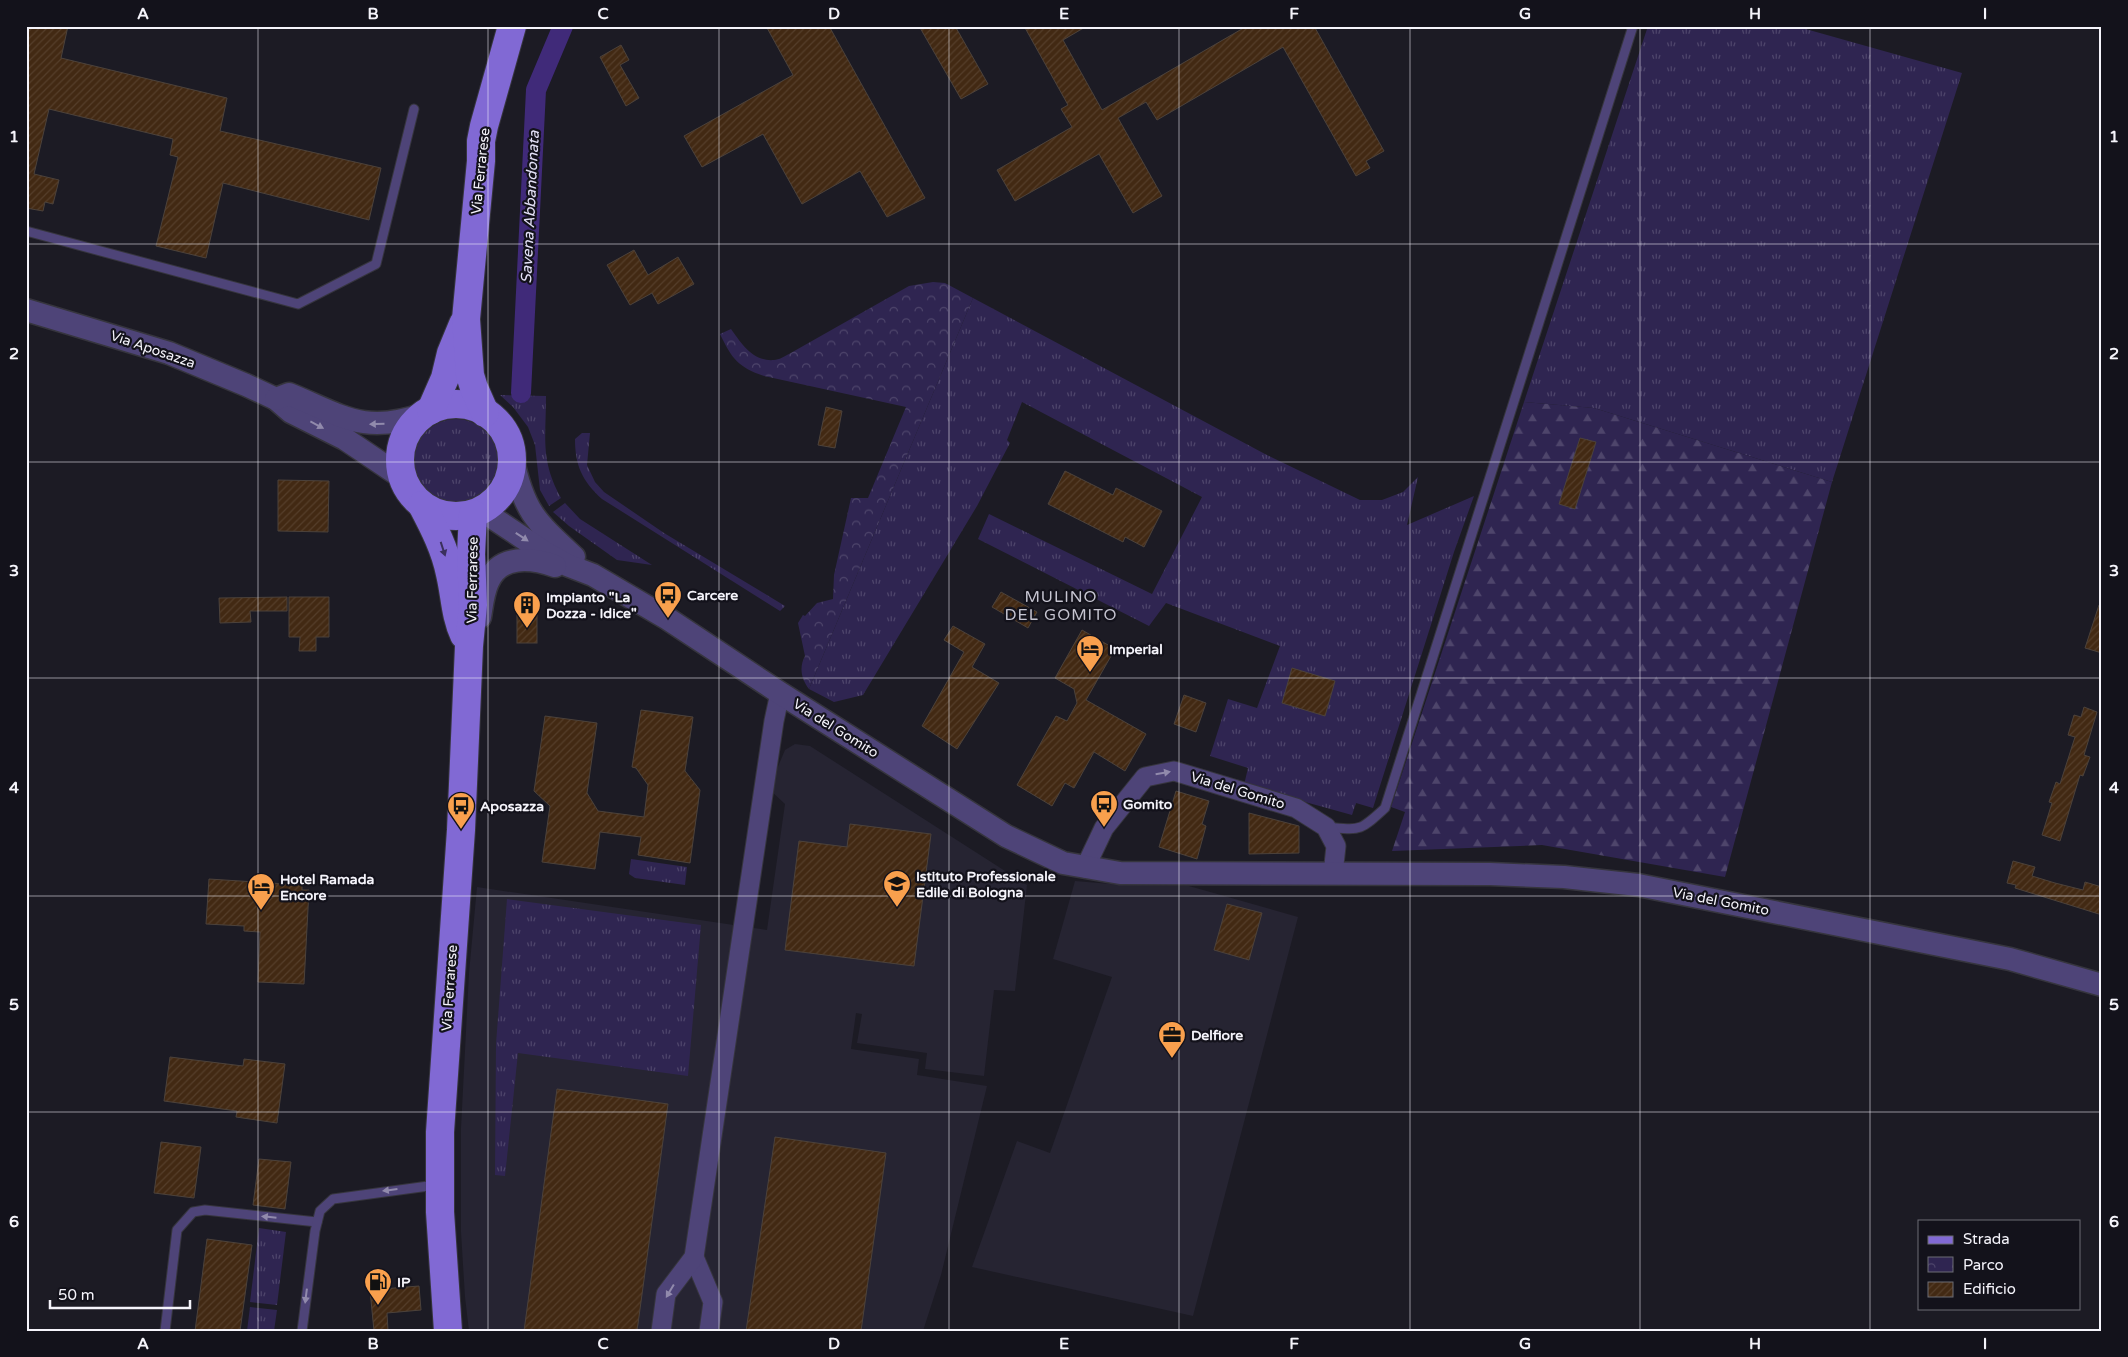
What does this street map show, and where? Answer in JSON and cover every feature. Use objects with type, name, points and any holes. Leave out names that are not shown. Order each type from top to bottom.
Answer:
[{"type":"main road","name":"Via Ferrarese","points":[[466,318],[481,161],[481,141],[512,26]]},
{"type":"main road","points":[[428,412],[445,378],[451,353],[466,318]]},
{"type":"main road","points":[[466,318],[470,375],[485,413]]},
{"type":"main road","points":[[464,405],[485,413],[502,428],[510,445],[511,469],[505,487],[492,503],[477,512],[446,516],[422,505],[411,495],[403,478],[400,464],[403,442],[413,424],[428,412],[444,406],[464,405]]},
{"type":"main road","name":"Via Ferrarese","points":[[422,505],[440,541],[450,576],[458,623],[469,646]]},
{"type":"main road","name":"Via Ferrarese","points":[[448,1331],[439,1185],[440,1132],[462,817],[473,595],[471,554],[477,512]]},
{"type":"street","name":"Via Aposazza","points":[[26,310],[169,353],[276,399],[291,412],[363,450],[403,478]]},
{"type":"street","name":"Via Aposazza","points":[[276,399],[289,394],[350,419],[371,424],[394,422],[428,412]]},
{"type":"street","name":"Via del Gomito","points":[[512,457],[518,486],[527,508],[539,525],[593,575]]},
{"type":"street","name":"Via del Gomito","points":[[477,512],[567,565],[593,575],[668,618],[780,693],[1006,836],[1042,855],[1063,863],[1120,873],[1490,874],[1564,877],[1638,885],[2010,959],[2102,985]]},
{"type":"street","name":"Via Ferrarese","points":[[469,646],[478,628],[488,581],[501,567],[518,560],[534,559],[570,571],[593,575]]},
{"type":"street","points":[[661,1331],[666,1294],[694,1257],[774,721],[780,693]]},
{"type":"street","name":"Via del Gomito","points":[[1085,868],[1104,828],[1146,777],[1174,771],[1296,808],[1326,827]]},
{"type":"street","points":[[1326,827],[1336,846],[1333,874]]},
{"type":"street","points":[[694,1257],[713,1302],[709,1331]]},
{"type":"lane","points":[[1326,827],[1358,830],[1385,808],[1633,26]]},
{"type":"lane","points":[[26,231],[298,304],[376,264],[414,109]]},
{"type":"lane","points":[[302,1331],[320,1211],[333,1199],[439,1185]]},
{"type":"lane","points":[[165,1331],[177,1230],[193,1212],[205,1210],[317,1222]]},
{"type":"shaded area","points":[[795,744],[810,746],[1027,885],[1015,991],[994,990],[984,1076],[925,1069],[927,1053],[857,1043],[862,1014],[856,1013],[851,1049],[919,1059],[917,1075],[987,1086],[941,1275],[923,1331],[469,1331],[461,1232],[461,1128],[469,973],[477,887],[767,930],[785,804],[771,791],[774,776],[785,750]]},
{"type":"shaded area","name":"Delfiore","points":[[1075,881],[1123,885],[1189,886],[1298,917],[1193,1316],[972,1267],[1017,1141],[1050,1153],[1112,977],[1053,959]]},
{"type":"green space","points":[[1648,26],[1795,26],[1962,73],[1832,482],[1594,408],[1524,402]]},
{"type":"green space","points":[[933,282],[945,283],[973,298],[809,689],[802,673],[802,664],[805,656],[798,623],[803,615],[805,616],[817,603],[833,599],[834,575],[851,498],[868,498],[906,407],[755,373],[732,356],[720,334],[731,329],[743,345],[754,355],[767,360],[774,360],[789,354],[909,286]]},
{"type":"green space","points":[[973,298],[1265,454],[1360,500],[1382,500],[1403,492],[1418,477],[1407,525],[1474,496],[1454,552],[1373,808],[1356,803],[1352,815],[1244,785],[1248,768],[1210,756],[1228,699],[1257,708],[1280,646],[1166,603],[1149,626],[978,539],[989,514],[1152,594],[1202,497],[1022,402],[1007,440],[1010,443],[977,506],[863,695],[834,702],[809,689]]},
{"type":"green space","points":[[500,395],[546,396],[545,437],[547,460],[554,484],[561,498],[549,506],[540,490],[535,445],[528,427],[513,407]]},
{"type":"green space","points":[[1524,402],[1594,408],[1832,482],[1725,877],[1542,845],[1392,851],[1405,812],[1391,807]]},
{"type":"green space","points":[[456,419],[472,422],[486,431],[495,445],[498,461],[495,477],[486,491],[472,500],[456,503],[440,500],[426,491],[417,477],[414,461],[417,445],[426,431],[440,422]]},
{"type":"green space","points":[[582,433],[590,433],[587,465],[595,482],[604,492],[664,533],[785,606],[780,611],[602,499],[589,486],[578,465],[575,439]]},
{"type":"green space","points":[[565,503],[580,519],[652,565],[617,560],[569,526],[553,512]]},
{"type":"green space","points":[[631,859],[687,867],[685,885],[635,878],[629,874]]},
{"type":"green space","points":[[507,899],[701,925],[688,1076],[518,1053],[505,1176],[495,1175],[496,1044]]},
{"type":"green space","points":[[259,1228],[286,1232],[277,1305],[250,1302]]},
{"type":"green space","points":[[250,1307],[277,1310],[274,1331],[247,1331]]},
{"type":"building","points":[[26,26],[68,26],[61,58],[227,98],[220,131],[381,168],[369,220],[223,183],[206,258],[156,246],[178,157],[170,155],[173,139],[49,109],[34,174],[59,180],[53,204],[45,202],[43,211],[26,208]]},
{"type":"building","points":[[766,26],[829,26],[925,198],[887,217],[860,171],[802,204],[763,134],[702,167],[684,136],[793,75]]},
{"type":"building","points":[[919,26],[955,26],[988,84],[961,99]]},
{"type":"building","points":[[1024,26],[1087,26],[1063,40],[1102,110],[1247,26],[1314,26],[1384,151],[1366,161],[1370,168],[1356,176],[1283,47],[1157,120],[1146,102],[1118,118],[1162,196],[1133,213],[1099,154],[1015,201],[997,170],[1072,127],[1061,109],[1068,105]]},
{"type":"building","points":[[621,45],[629,60],[620,65],[639,98],[626,106],[600,57]]},
{"type":"building","points":[[634,250],[648,275],[678,257],[694,284],[658,304],[652,293],[630,305],[607,265]]},
{"type":"building","points":[[826,407],[842,411],[835,448],[818,445]]},
{"type":"building","points":[[1580,438],[1596,442],[1575,509],[1559,504]]},
{"type":"building","points":[[1065,471],[1113,495],[1116,488],[1162,511],[1144,547],[1125,537],[1123,542],[1048,504]]},
{"type":"building","points":[[278,480],[329,481],[328,532],[278,531]]},
{"type":"building","points":[[1001,592],[1037,612],[1028,628],[992,607]]},
{"type":"building","points":[[287,597],[287,611],[250,611],[251,622],[220,623],[219,598]]},
{"type":"building","points":[[289,597],[329,597],[329,637],[316,637],[316,651],[299,651],[300,637],[289,637]]},
{"type":"building","points":[[2099,605],[2102,605],[2102,653],[2085,648]]},
{"type":"building","name":"Impianto \"La Dozza - Idice\"","points":[[517,615],[537,615],[537,643],[517,643]]},
{"type":"building","points":[[953,626],[985,644],[972,667],[999,683],[957,749],[922,726],[964,652],[944,640]]},
{"type":"building","points":[[1082,630],[1115,649],[1086,700],[1146,734],[1125,771],[1094,752],[1074,788],[1065,783],[1052,806],[1017,785],[1056,716],[1067,721],[1077,703],[1074,689],[1055,678]]},
{"type":"building","points":[[1292,668],[1335,681],[1325,716],[1282,703]]},
{"type":"building","points":[[1184,695],[1206,703],[1196,732],[1174,724]]},
{"type":"building","points":[[2084,707],[2097,712],[2084,755],[2090,757],[2083,776],[2080,775],[2060,841],[2042,835],[2052,803],[2049,802],[2056,782],[2060,784],[2075,737],[2068,735],[2074,715],[2081,717]]},
{"type":"building","points":[[641,710],[693,717],[685,771],[700,790],[690,863],[638,855],[641,837],[600,832],[595,869],[542,862],[550,806],[534,791],[545,716],[597,723],[587,793],[598,811],[644,817],[648,785],[636,768],[632,767]]},
{"type":"building","points":[[1176,791],[1209,801],[1202,824],[1206,826],[1197,859],[1159,847]]},
{"type":"building","points":[[1249,813],[1299,826],[1299,853],[1249,854]]},
{"type":"building","points":[[850,824],[931,834],[914,966],[785,950],[799,841],[847,847]]},
{"type":"building","points":[[2013,861],[2035,867],[2032,876],[2055,883],[2083,890],[2085,882],[2102,887],[2102,915],[2015,888],[2016,885],[2007,883]]},
{"type":"building","points":[[209,879],[302,885],[302,890],[309,890],[304,984],[258,982],[260,932],[244,931],[244,926],[206,924]]},
{"type":"building","points":[[1227,904],[1262,913],[1249,960],[1214,950]]},
{"type":"building","points":[[170,1057],[243,1066],[244,1059],[285,1064],[277,1123],[236,1117],[237,1111],[164,1101]]},
{"type":"building","points":[[557,1089],[668,1104],[637,1331],[524,1331]]},
{"type":"building","points":[[775,1137],[886,1153],[861,1331],[746,1331]]},
{"type":"building","points":[[161,1142],[201,1147],[194,1198],[154,1193]]},
{"type":"building","points":[[259,1159],[291,1162],[285,1209],[253,1205]]},
{"type":"building","points":[[207,1239],[252,1245],[240,1331],[195,1331]]},
{"type":"building","points":[[419,1286],[421,1310],[387,1313],[388,1331],[374,1331],[370,1290]]},
{"type":"waterway","name":"Savena Abbandonata","points":[[521,393],[536,90],[563,26]]},
{"type":"place","name":"Carcere","points":[[668,619]]},
{"type":"place","name":"Impianto \"La Dozza - Idice\"","points":[[527,629]]},
{"type":"place","name":"Imperial","points":[[1090,673]]},
{"type":"place","name":"Gomito","points":[[1104,828]]},
{"type":"place","name":"Aposazza","points":[[461,830]]},
{"type":"place","name":"Istituto Professionale Edile di Bologna","points":[[897,908]]},
{"type":"place","name":"Hotel Ramada Encore","points":[[261,911]]},
{"type":"place","name":"Delfiore","points":[[1172,1059]]},
{"type":"place","name":"IP","points":[[378,1306]]},
{"type":"district","name":"MULINO DEL GOMITO","points":[[1061,605]]}]
